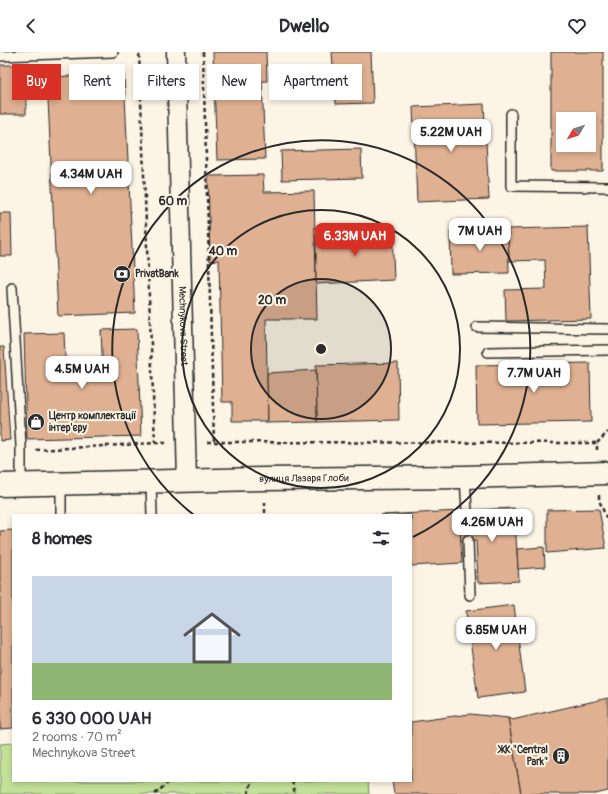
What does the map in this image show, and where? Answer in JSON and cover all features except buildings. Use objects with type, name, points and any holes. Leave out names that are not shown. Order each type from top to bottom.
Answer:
[{"type":"main road","name":"вулиця Лазаря Глоби","points":[[10,485],[608,473]]},
{"type":"street","name":"Mechnykova Street","points":[[176,52],[187,481]]},
{"type":"lane","points":[[0,56],[113,52]]},
{"type":"lane","points":[[511,114],[511,186],[608,187]]},
{"type":"lane","points":[[10,485],[21,446],[12,288]]},
{"type":"lane","points":[[476,327],[608,329]]},
{"type":"lane","points":[[488,352],[608,350]]},
{"type":"lane","points":[[465,477],[467,511]]},
{"type":"lane","points":[[151,482],[152,514]]},
{"type":"lane","points":[[61,484],[61,514]]},
{"type":"lane","points":[[468,540],[470,595]]},
{"type":"path","points":[[20,450],[155,443],[139,52]]},
{"type":"path","points":[[202,52],[214,442],[597,443]]},
{"type":"path","points":[[155,794],[169,782]]},
{"type":"path","points":[[248,794],[252,782]]},
{"type":"path","points":[[292,782],[295,794]]},
{"type":"green space","points":[[12,743],[12,782],[368,782],[369,794],[0,794],[0,744]]},
{"type":"place","name":"PrivatBank","points":[[122,274]]},
{"type":"place","name":"Центр комплектації інтер'єру","points":[[36,422]]},
{"type":"place","name":"ЖК \"Central Park\"","points":[[561,756]]}]
